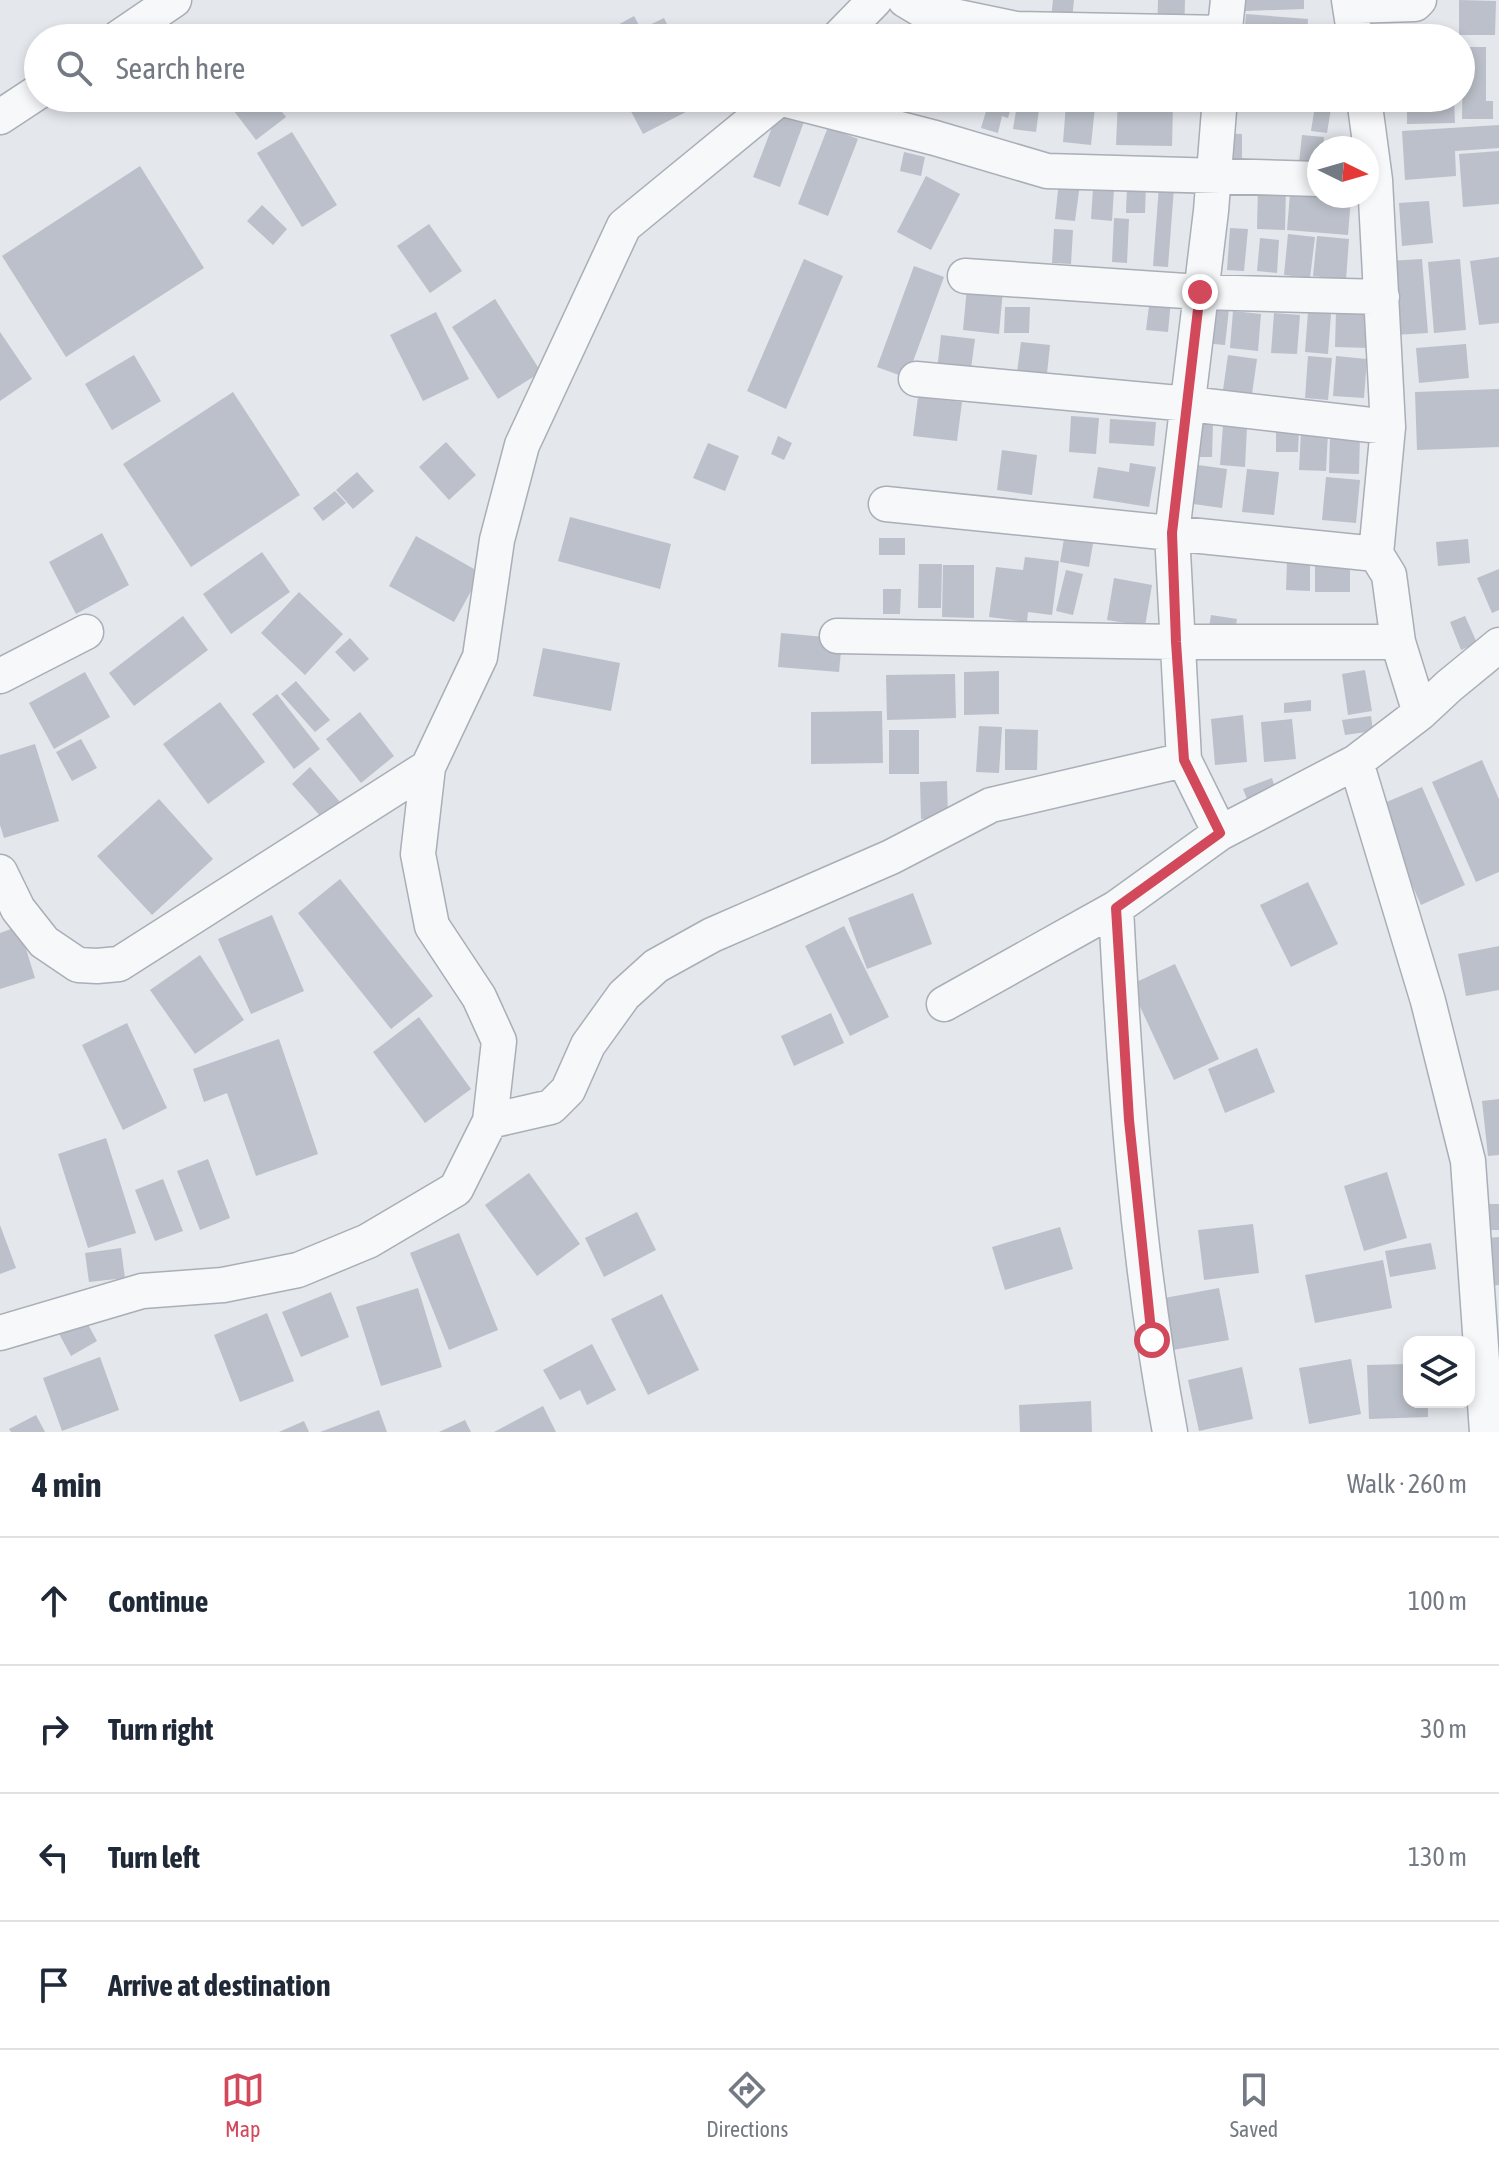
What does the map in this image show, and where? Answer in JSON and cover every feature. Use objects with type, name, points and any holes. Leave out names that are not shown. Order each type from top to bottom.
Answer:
[{"type":"street","points":[[139,24],[174,0]]},
{"type":"street","points":[[852,24],[875,0]]},
{"type":"street","points":[[905,0],[920,9],[992,24]]},
{"type":"street","points":[[1351,15],[1415,4],[1419,0]]},
{"type":"street","points":[[0,117],[24,101]]},
{"type":"street","points":[[0,1333],[142,1291],[223,1285],[298,1270],[368,1241],[456,1189],[490,1121],[499,1041],[479,997],[432,926],[418,854],[428,767],[480,657],[497,540],[522,445],[624,226],[762,112]]},
{"type":"street","points":[[830,112],[1047,171],[1307,179]]},
{"type":"street","points":[[1219,112],[1189,404],[1172,533],[1184,760],[1220,833]]},
{"type":"street","points":[[1365,112],[1367,136]]},
{"type":"street","points":[[1374,208],[1382,297],[1388,427],[1376,554],[1389,575],[1398,642],[1420,713]]},
{"type":"street","points":[[965,276],[1200,292],[1382,297]]},
{"type":"street","points":[[916,379],[1189,404],[1388,427]]},
{"type":"street","points":[[886,504],[1376,554]]},
{"type":"street","points":[[0,676],[86,632]]},
{"type":"street","points":[[837,636],[1398,642]]},
{"type":"street","points":[[944,1004],[1116,908],[1220,833],[1356,762],[1420,713],[1499,645]]},
{"type":"street","points":[[490,1121],[551,1107],[568,1090],[588,1045],[624,995],[656,966],[712,935],[891,857],[991,805],[1184,760]]},
{"type":"street","points":[[1356,762],[1428,1001],[1483,1162],[1487,1432]]},
{"type":"street","points":[[0,872],[18,909],[44,942],[78,965],[119,964],[428,767]]},
{"type":"street","points":[[1116,908],[1130,1136],[1152,1340],[1170,1432]]},
{"type":"building","points":[[1053,0],[1074,0],[1072,24],[1050,24]]},
{"type":"building","points":[[1158,0],[1185,0],[1184,24],[1157,24]]},
{"type":"building","points":[[1245,0],[1304,0],[1304,9],[1245,11]]},
{"type":"building","points":[[1459,0],[1496,1],[1495,35],[1475,35],[1475,24],[1459,24]]},
{"type":"building","points":[[1246,14],[1308,19],[1308,24],[1245,24]]},
{"type":"building","points":[[634,16],[638,24],[620,24]]},
{"type":"building","points":[[664,18],[667,24],[651,24]]},
{"type":"building","points":[[1475,47],[1486,47],[1486,101],[1493,101],[1493,119],[1462,119],[1462,112],[1475,112]]},
{"type":"building","points":[[235,112],[282,112],[286,117],[256,140]]},
{"type":"building","points":[[631,112],[686,112],[643,134]]},
{"type":"building","points":[[778,112],[805,119],[780,187],[753,177]]},
{"type":"building","points":[[986,112],[1010,112],[1008,118],[1002,116],[998,133],[981,128]]},
{"type":"building","points":[[1016,112],[1039,112],[1036,132],[1013,129]]},
{"type":"building","points":[[1065,112],[1094,112],[1091,145],[1063,142]]},
{"type":"building","points":[[1117,112],[1173,112],[1172,146],[1116,145]]},
{"type":"building","points":[[1314,112],[1330,112],[1327,133],[1311,131]]},
{"type":"building","points":[[1407,112],[1455,112],[1455,123],[1407,124]]},
{"type":"building","points":[[1499,125],[1499,148],[1455,151],[1456,176],[1405,180],[1402,131]]},
{"type":"building","points":[[828,127],[858,139],[828,216],[798,204]]},
{"type":"building","points":[[292,132],[337,205],[302,227],[257,153]]},
{"type":"building","points":[[1221,133],[1242,134],[1242,161],[1221,160]]},
{"type":"building","points":[[1302,135],[1313,136],[1307,136],[1307,164],[1299,163]]},
{"type":"building","points":[[1499,151],[1499,204],[1463,207],[1459,154]]},
{"type":"building","points":[[904,152],[925,157],[921,176],[900,171]]},
{"type":"building","points":[[140,166],[204,268],[66,357],[2,256]]},
{"type":"building","points":[[926,176],[960,194],[931,250],[897,232]]},
{"type":"building","points":[[1059,181],[1080,184],[1075,221],[1055,219]]},
{"type":"building","points":[[1127,184],[1146,185],[1145,213],[1126,213]]},
{"type":"building","points":[[1159,186],[1174,188],[1168,267],[1153,266]]},
{"type":"building","points":[[1258,186],[1286,187],[1285,230],[1257,229]]},
{"type":"building","points":[[1093,188],[1114,189],[1112,221],[1091,219]]},
{"type":"building","points":[[1290,194],[1307,195],[1307,208],[1350,208],[1348,235],[1287,230]]},
{"type":"building","points":[[1429,201],[1433,243],[1402,246],[1399,203]]},
{"type":"building","points":[[262,205],[287,229],[273,245],[247,221]]},
{"type":"building","points":[[1114,218],[1129,219],[1127,263],[1112,262]]},
{"type":"building","points":[[429,224],[462,271],[430,293],[397,246]]},
{"type":"building","points":[[1230,228],[1248,229],[1244,271],[1227,270]]},
{"type":"building","points":[[1054,229],[1073,230],[1071,264],[1052,263]]},
{"type":"building","points":[[1288,234],[1315,237],[1310,278],[1284,275]]},
{"type":"building","points":[[1317,236],[1349,239],[1346,280],[1313,276]]},
{"type":"building","points":[[1260,238],[1279,240],[1277,273],[1257,271]]},
{"type":"building","points":[[1499,257],[1499,323],[1479,325],[1470,261]]},
{"type":"building","points":[[804,259],[843,276],[786,409],[747,391]]},
{"type":"building","points":[[1422,259],[1428,333],[1394,335],[1388,261]]},
{"type":"building","points":[[1460,259],[1466,330],[1434,333],[1428,262]]},
{"type":"building","points":[[914,266],[944,277],[907,378],[877,367]]},
{"type":"building","points":[[967,287],[1003,290],[999,334],[963,330]]},
{"type":"building","points":[[1150,298],[1171,300],[1168,332],[1146,330]]},
{"type":"building","points":[[495,299],[541,372],[498,399],[452,327]]},
{"type":"building","points":[[1005,307],[1030,307],[1029,333],[1004,333]]},
{"type":"building","points":[[1205,307],[1229,309],[1225,345],[1202,343]]},
{"type":"building","points":[[1233,311],[1261,314],[1258,351],[1230,348]]},
{"type":"building","points":[[1336,311],[1370,312],[1369,348],[1335,347]]},
{"type":"building","points":[[436,312],[469,379],[423,401],[390,335]]},
{"type":"building","points":[[1308,312],[1331,314],[1328,354],[1305,352]]},
{"type":"building","points":[[1274,313],[1300,315],[1297,354],[1271,353]]},
{"type":"building","points":[[0,332],[32,379],[0,401]]},
{"type":"building","points":[[941,335],[975,339],[970,376],[937,371]]},
{"type":"building","points":[[1021,342],[1050,345],[1046,383],[1016,380]]},
{"type":"building","points":[[1466,344],[1469,378],[1419,383],[1416,348]]},
{"type":"building","points":[[134,355],[161,401],[112,430],[85,384]]},
{"type":"building","points":[[1228,355],[1257,359],[1251,401],[1222,397]]},
{"type":"building","points":[[1308,356],[1332,358],[1328,400],[1305,398]]},
{"type":"building","points":[[1336,356],[1367,359],[1364,398],[1333,396]]},
{"type":"building","points":[[1499,389],[1499,447],[1417,450],[1415,392]]},
{"type":"building","points":[[233,392],[300,495],[191,567],[123,464]]},
{"type":"building","points":[[918,397],[962,402],[957,441],[913,436]]},
{"type":"building","points":[[1071,416],[1099,418],[1096,454],[1069,452]]},
{"type":"building","points":[[1110,419],[1156,422],[1154,446],[1109,443]]},
{"type":"building","points":[[1200,423],[1213,423],[1212,457],[1199,457]]},
{"type":"building","points":[[1223,425],[1247,427],[1245,467],[1220,465]]},
{"type":"building","points":[[1276,429],[1299,430],[1298,452],[1276,452]]},
{"type":"building","points":[[1301,431],[1328,433],[1326,471],[1299,470]]},
{"type":"building","points":[[1330,435],[1360,436],[1359,474],[1329,473]]},
{"type":"building","points":[[778,436],[792,443],[784,460],[771,454]]},
{"type":"building","points":[[446,442],[476,475],[449,500],[419,467]]},
{"type":"building","points":[[708,443],[739,456],[725,491],[693,478]]},
{"type":"building","points":[[1002,450],[1037,455],[1032,495],[997,490]]},
{"type":"building","points":[[1130,463],[1156,467],[1149,507],[1093,498],[1098,467],[1129,472]]},
{"type":"building","points":[[1191,464],[1227,469],[1222,508],[1186,503]]},
{"type":"building","points":[[1247,469],[1279,472],[1274,515],[1242,512]]},
{"type":"building","points":[[357,472],[374,491],[353,509],[336,490]]},
{"type":"building","points":[[1326,477],[1360,480],[1356,523],[1322,520]]},
{"type":"building","points":[[335,491],[346,503],[323,521],[313,508]]},
{"type":"building","points":[[570,517],[671,544],[660,589],[558,561]]},
{"type":"building","points":[[1066,527],[1095,532],[1089,567],[1060,562]]},
{"type":"building","points":[[102,533],[129,585],[76,614],[49,562]]},
{"type":"building","points":[[416,536],[481,573],[454,622],[389,586]]},
{"type":"building","points":[[879,538],[905,538],[905,555],[879,555]]},
{"type":"building","points":[[1468,539],[1470,563],[1438,566],[1436,542]]},
{"type":"building","points":[[262,552],[290,592],[231,634],[203,594]]},
{"type":"building","points":[[1025,557],[1059,561],[1052,615],[1028,612],[1027,622],[989,617],[996,567],[1023,570]]},
{"type":"building","points":[[1315,559],[1350,560],[1350,592],[1315,592]]},
{"type":"building","points":[[1287,560],[1310,561],[1310,591],[1286,590]]},
{"type":"building","points":[[919,564],[942,564],[941,608],[918,608]]},
{"type":"building","points":[[943,565],[974,565],[974,618],[942,617]]},
{"type":"building","points":[[1499,569],[1499,610],[1492,613],[1477,578]]},
{"type":"building","points":[[1066,570],[1083,574],[1073,615],[1056,611]]},
{"type":"building","points":[[1114,578],[1152,585],[1145,626],[1107,620]]},
{"type":"building","points":[[883,589],[901,589],[900,614],[883,614]]},
{"type":"building","points":[[299,592],[343,634],[305,675],[261,633]]},
{"type":"building","points":[[1211,615],[1237,619],[1234,637],[1208,633]]},
{"type":"building","points":[[183,616],[208,650],[134,706],[109,673]]},
{"type":"building","points":[[1465,616],[1477,643],[1461,650],[1450,622]]},
{"type":"building","points":[[781,633],[825,637],[824,649],[841,651],[839,672],[778,667]]},
{"type":"building","points":[[350,638],[369,659],[354,672],[335,652]]},
{"type":"building","points":[[543,648],[620,663],[611,711],[533,696]]},
{"type":"building","points":[[1365,670],[1372,711],[1348,715],[1342,674]]},
{"type":"building","points":[[999,671],[999,714],[964,715],[964,672]]},
{"type":"building","points":[[85,672],[110,717],[54,749],[29,703]]},
{"type":"building","points":[[955,674],[956,718],[887,720],[886,675]]},
{"type":"building","points":[[296,681],[330,720],[315,732],[281,694]]},
{"type":"building","points":[[277,694],[320,749],[294,769],[252,714]]},
{"type":"building","points":[[1311,700],[1311,711],[1284,713],[1284,703]]},
{"type":"building","points":[[220,702],[265,762],[208,804],[163,744]]},
{"type":"building","points":[[882,711],[883,763],[811,764],[811,712]]},
{"type":"building","points":[[360,712],[394,756],[361,783],[326,739]]},
{"type":"building","points":[[1243,715],[1247,762],[1215,765],[1211,719]]},
{"type":"building","points":[[1371,716],[1373,731],[1345,735],[1342,720]]},
{"type":"building","points":[[1292,719],[1296,759],[1264,762],[1261,722]]},
{"type":"building","points":[[979,726],[1002,727],[999,773],[976,772]]},
{"type":"building","points":[[1005,729],[1038,730],[1037,770],[1005,770]]},
{"type":"building","points":[[889,730],[919,730],[919,774],[889,774]]},
{"type":"building","points":[[81,739],[97,768],[72,781],[56,752]]},
{"type":"building","points":[[35,744],[59,821],[4,838],[0,825],[0,755]]},
{"type":"building","points":[[1482,760],[1499,799],[1499,872],[1476,882],[1432,782]]},
{"type":"building","points":[[310,767],[340,802],[322,818],[292,784]]},
{"type":"building","points":[[1272,778],[1277,794],[1249,804],[1243,789]]},
{"type":"building","points":[[947,781],[948,817],[921,819],[920,782]]},
{"type":"building","points":[[1422,787],[1465,885],[1421,905],[1377,806]]},
{"type":"building","points":[[159,799],[213,859],[152,915],[97,856]]},
{"type":"building","points":[[340,879],[433,996],[391,1029],[298,913]]},
{"type":"building","points":[[1308,882],[1338,944],[1291,967],[1260,905]]},
{"type":"building","points":[[913,893],[932,944],[867,969],[848,918]]},
{"type":"building","points":[[272,915],[304,991],[251,1014],[218,939]]},
{"type":"building","points":[[19,926],[35,978],[0,989],[0,933]]},
{"type":"building","points":[[844,926],[889,1017],[850,1036],[805,946]]},
{"type":"building","points":[[1499,946],[1499,990],[1466,996],[1458,954]]},
{"type":"building","points":[[200,955],[244,1020],[195,1054],[150,990]]},
{"type":"building","points":[[1175,964],[1219,1059],[1174,1080],[1130,985]]},
{"type":"building","points":[[831,1013],[844,1043],[794,1066],[781,1036]]},
{"type":"building","points":[[419,1017],[471,1089],[425,1123],[373,1052]]},
{"type":"building","points":[[127,1023],[167,1108],[123,1130],[82,1045]]},
{"type":"building","points":[[279,1039],[318,1154],[256,1176],[227,1093],[204,1102],[193,1069]]},
{"type":"building","points":[[1257,1048],[1275,1092],[1225,1113],[1208,1069]]},
{"type":"building","points":[[1499,1099],[1499,1155],[1488,1156],[1482,1101]]},
{"type":"building","points":[[106,1138],[136,1233],[88,1248],[58,1154]]},
{"type":"building","points":[[208,1159],[230,1218],[200,1230],[177,1171]]},
{"type":"building","points":[[1387,1172],[1407,1238],[1364,1251],[1344,1186]]},
{"type":"building","points":[[529,1173],[580,1244],[537,1276],[485,1205]]},
{"type":"building","points":[[163,1179],[183,1231],[155,1241],[135,1190]]},
{"type":"building","points":[[1489,1204],[1499,1204],[1499,1230],[1488,1230]]},
{"type":"building","points":[[637,1212],[656,1250],[604,1277],[585,1238]]},
{"type":"building","points":[[1253,1224],[1259,1273],[1204,1280],[1198,1230]]},
{"type":"building","points":[[0,1225],[16,1268],[0,1274]]},
{"type":"building","points":[[1060,1227],[1073,1269],[1005,1290],[992,1247]]},
{"type":"building","points":[[459,1233],[498,1330],[449,1350],[410,1253]]},
{"type":"building","points":[[1499,1237],[1499,1285],[1491,1286],[1487,1238]]},
{"type":"building","points":[[1431,1243],[1436,1269],[1390,1277],[1385,1251]]},
{"type":"building","points":[[121,1248],[125,1278],[89,1282],[85,1253]]},
{"type":"building","points":[[1383,1260],[1392,1308],[1315,1323],[1305,1275]]},
{"type":"building","points":[[418,1288],[442,1367],[381,1386],[356,1307]]},
{"type":"building","points":[[1219,1288],[1229,1340],[1167,1351],[1159,1299]]},
{"type":"building","points":[[331,1292],[349,1337],[301,1357],[282,1312]]},
{"type":"building","points":[[662,1294],[699,1370],[648,1395],[611,1319]]},
{"type":"building","points":[[267,1313],[294,1381],[240,1402],[214,1335]]},
{"type":"building","points":[[84,1317],[97,1341],[71,1356],[58,1332]]},
{"type":"building","points":[[592,1344],[616,1390],[587,1405],[580,1390],[560,1400],[543,1370]]},
{"type":"building","points":[[100,1357],[119,1410],[62,1431],[43,1378]]},
{"type":"building","points":[[1351,1359],[1361,1414],[1309,1424],[1299,1368]]},
{"type":"building","points":[[1403,1364],[1403,1408],[1428,1408],[1428,1417],[1369,1419],[1367,1365]]},
{"type":"building","points":[[1242,1367],[1253,1419],[1199,1431],[1188,1380]]},
{"type":"building","points":[[1091,1401],[1092,1432],[1020,1432],[1019,1405]]},
{"type":"building","points":[[543,1406],[556,1432],[494,1432]]},
{"type":"building","points":[[379,1410],[387,1432],[320,1432]]},
{"type":"building","points":[[36,1415],[45,1432],[11,1432],[9,1429]]},
{"type":"building","points":[[465,1420],[471,1432],[439,1432]]},
{"type":"building","points":[[304,1421],[309,1432],[279,1432]]},
{"type":"route","points":[[1152,1340],[1129,1120],[1116,908],[1220,833],[1184,760],[1176,642],[1172,533],[1200,292]]}]
